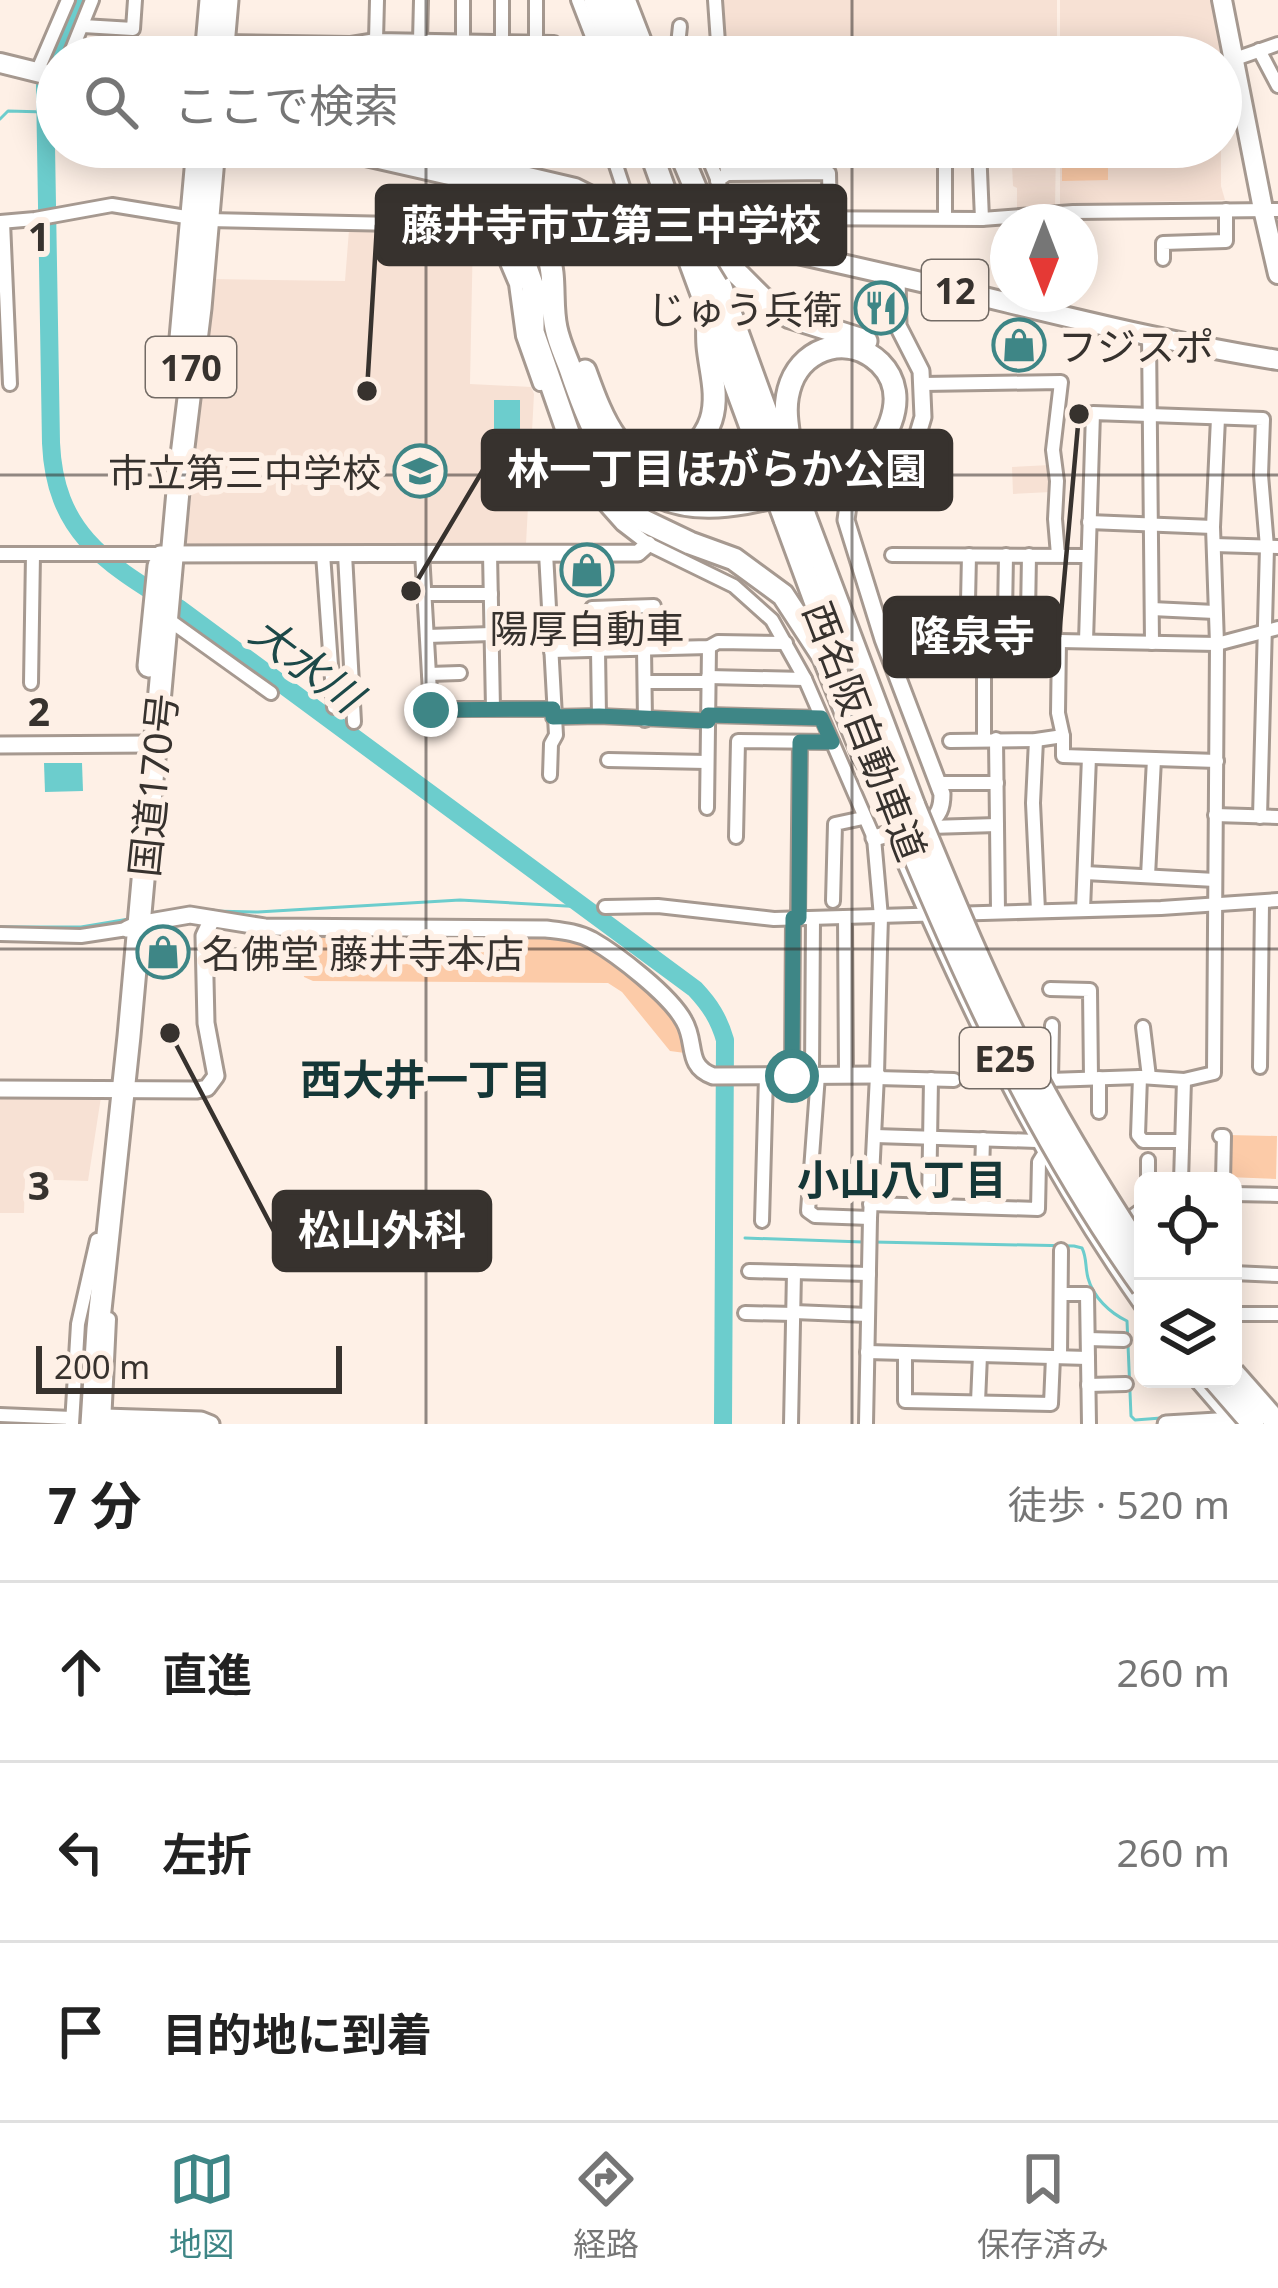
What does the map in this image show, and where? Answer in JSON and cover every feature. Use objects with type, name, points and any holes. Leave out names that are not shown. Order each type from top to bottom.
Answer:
[{"type":"highway","points":[[211,0],[215,36]]},
{"type":"highway","points":[[220,36],[227,0]]},
{"type":"highway","points":[[595,0],[608,36]]},
{"type":"highway","points":[[616,0],[635,36]]},
{"type":"highway","name":"国道170号","points":[[199,168],[200,219]]},
{"type":"highway","name":"国道170号","points":[[87,1422],[97,1240],[133,927],[200,219],[210,168]]},
{"type":"highway","name":"西名阪自動車道","points":[[660,168],[696,247],[794,517],[861,672],[903,820],[949,941],[1010,1067],[1081,1192],[1138,1280]]},
{"type":"highway","name":"西名阪自動車道","points":[[679,168],[708,309],[779,476]]},
{"type":"highway","points":[[532,309],[570,407],[596,456],[613,477],[653,503],[696,515],[724,515],[789,503],[867,471],[886,451],[903,417],[902,382],[890,358],[862,338],[790,317],[762,298],[737,273],[718,242],[684,168]]},
{"type":"highway","points":[[504,180],[528,194],[592,392],[616,439],[632,454],[673,460],[702,437],[714,399],[708,309]]},
{"type":"highway","points":[[504,180],[533,287],[533,332],[571,441],[589,475],[644,520],[734,559],[783,595],[824,658],[862,752],[903,820]]},
{"type":"highway","points":[[600,211],[569,214],[559,222],[551,241],[556,327],[588,421],[622,471],[659,498],[684,506],[730,506],[788,494],[851,471],[882,440],[892,422],[895,401],[881,364],[846,346],[827,347],[800,364],[786,399],[790,441],[779,476]]},
{"type":"highway","name":"西名阪自動車道","points":[[903,820],[969,939],[1022,1051],[1134,1240]]},
{"type":"highway","name":"国道170号","points":[[87,1422],[106,1264],[116,1089]]},
{"type":"highway","points":[[1242,1382],[1278,1417]]},
{"type":"highway","points":[[1217,1388],[1227,1422]]},
{"type":"main road","points":[[1222,0],[1229,36]]},
{"type":"main road","points":[[0,63],[36,72]]},
{"type":"main road","points":[[1242,93],[1270,210],[1278,274]]},
{"type":"main road","name":"12","points":[[418,168],[462,178],[575,188],[632,217]]},
{"type":"main road","name":"12","points":[[467,168],[504,180]]},
{"type":"main road","name":"12","points":[[528,194],[632,217],[731,228],[897,276],[1278,360]]},
{"type":"street","points":[[51,36],[68,0]]},
{"type":"street","points":[[78,36],[92,0]]},
{"type":"street","points":[[83,26],[134,29],[134,0]]},
{"type":"street","points":[[376,36],[377,0]]},
{"type":"street","points":[[420,36],[421,0]]},
{"type":"street","points":[[464,0],[467,36]]},
{"type":"street","points":[[502,0],[502,36]]},
{"type":"street","points":[[536,0],[536,36]]},
{"type":"street","points":[[578,0],[592,36]]},
{"type":"street","points":[[629,0],[639,36]]},
{"type":"street","points":[[715,0],[718,36]]},
{"type":"street","points":[[679,36],[680,26]]},
{"type":"street","points":[[1242,56],[1278,44]]},
{"type":"street","points":[[1259,50],[1278,86]]},
{"type":"street","points":[[617,168],[632,217]]},
{"type":"street","points":[[716,168],[722,178]]},
{"type":"street","points":[[723,168],[731,228],[830,217],[982,219],[1073,212],[1270,210]]},
{"type":"street","points":[[945,168],[945,218]]},
{"type":"street","points":[[980,168],[982,219]]},
{"type":"street","points":[[722,178],[829,173],[830,217]]},
{"type":"street","points":[[462,178],[463,195],[484,212],[516,284],[523,336],[578,473],[622,524],[648,544],[734,586],[772,620],[805,680],[863,818]]},
{"type":"street","points":[[10,384],[2,222],[112,205],[200,219],[491,226]]},
{"type":"street","points":[[1163,259],[1163,242],[1226,241],[1226,210]]},
{"type":"street","points":[[897,276],[898,326],[921,370],[923,417],[916,437],[884,479],[854,498],[845,512],[883,639],[942,803],[935,819],[903,820]]},
{"type":"street","points":[[1149,335],[1152,643]]},
{"type":"street","points":[[923,384],[1061,382],[1053,450],[1058,555]]},
{"type":"street","points":[[1086,641],[1093,413],[1263,419],[1261,476],[1272,547],[1272,630],[1260,817]]},
{"type":"street","points":[[1050,1080],[1184,1080],[1214,1073],[1217,644],[1213,527],[1219,418]]},
{"type":"street","points":[[1089,522],[1213,527]]},
{"type":"street","points":[[0,554],[638,553],[648,544]]},
{"type":"street","points":[[1214,545],[1272,547]]},
{"type":"street","points":[[490,553],[494,709]]},
{"type":"street","points":[[546,553],[556,735],[551,744],[550,775]]},
{"type":"street","points":[[31,682],[33,554]]},
{"type":"street","points":[[323,554],[334,707]]},
{"type":"street","points":[[345,554],[354,722]]},
{"type":"street","points":[[422,554],[432,728]]},
{"type":"street","points":[[892,555],[1088,556]]},
{"type":"street","points":[[967,648],[969,555]]},
{"type":"street","points":[[1006,555],[1005,615],[1053,616],[1054,637],[1059,640],[1217,644],[1272,630]]},
{"type":"street","points":[[1028,615],[1029,555]]},
{"type":"street","points":[[424,594],[491,593]]},
{"type":"street","points":[[592,608],[655,606]]},
{"type":"street","points":[[623,607],[625,649]]},
{"type":"street","points":[[1152,609],[1216,612]]},
{"type":"street","points":[[162,613],[271,693]]},
{"type":"street","points":[[427,636],[492,634]]},
{"type":"street","points":[[1059,640],[1063,756],[1216,761]]},
{"type":"street","points":[[551,651],[718,642],[786,644]]},
{"type":"street","points":[[707,808],[709,646]]},
{"type":"street","points":[[644,648],[645,720]]},
{"type":"street","points":[[938,650],[967,648],[984,653],[997,783],[998,911]]},
{"type":"street","points":[[598,650],[599,716]]},
{"type":"street","points":[[429,674],[460,673]]},
{"type":"street","points":[[645,682],[805,680]]},
{"type":"street","points":[[431,710],[494,709],[645,720],[821,718]]},
{"type":"street","points":[[950,741],[1064,736]]},
{"type":"street","points":[[1036,740],[1033,803],[1038,911]]},
{"type":"street","points":[[736,837],[738,741],[832,742]]},
{"type":"street","points":[[792,1076],[801,918],[800,742]]},
{"type":"street","points":[[0,746],[149,744]]},
{"type":"street","points":[[1083,910],[1089,757]]},
{"type":"street","points":[[1148,876],[1154,759]]},
{"type":"street","points":[[608,760],[707,762]]},
{"type":"street","points":[[938,783],[997,783]]},
{"type":"street","points":[[1215,814],[1278,817]]},
{"type":"street","points":[[833,901],[835,824],[863,818],[997,825]]},
{"type":"street","points":[[903,820],[968,912],[1050,1080],[1134,1225]]},
{"type":"street","points":[[903,820],[926,914],[973,1018],[1041,1147],[1134,1295]]},
{"type":"street","points":[[866,1424],[880,916],[903,820]]},
{"type":"street","points":[[1084,874],[1216,880]]},
{"type":"street","points":[[605,907],[801,918],[1216,906],[1278,900]]},
{"type":"street","points":[[1260,1067],[1262,903]]},
{"type":"street","points":[[0,934],[81,936],[190,915],[265,927],[546,929],[593,941],[664,995],[688,1028],[698,1068],[725,1076],[954,1080]]},
{"type":"street","points":[[845,917],[846,1075]]},
{"type":"street","points":[[801,918],[815,1076],[808,1211],[815,1216],[929,1206],[1038,1209],[1041,1147]]},
{"type":"street","points":[[0,1089],[197,1090],[213,1083],[217,1071],[206,1023],[204,936],[212,920]]},
{"type":"street","points":[[1050,989],[1090,990],[1100,1112]]},
{"type":"street","points":[[1050,1080],[1052,1025]]},
{"type":"street","points":[[1143,1027],[1145,1077],[1138,1135],[1143,1141],[1182,1142]]},
{"type":"street","points":[[1260,1041],[1278,1041]]},
{"type":"street","points":[[762,1221],[766,1076]]},
{"type":"street","points":[[929,1206],[931,1079]]},
{"type":"street","points":[[1181,1172],[1184,1080]]},
{"type":"street","points":[[874,1136],[983,1139],[1041,1147]]},
{"type":"street","points":[[1220,1136],[1224,1136],[1223,1172]]},
{"type":"street","points":[[981,1208],[983,1139]]},
{"type":"street","points":[[1148,1160],[1148,1172]]},
{"type":"street","points":[[1242,1194],[1278,1195]]},
{"type":"street","points":[[1130,1219],[1134,1216]]},
{"type":"street","points":[[904,1353],[905,1401],[1051,1404],[1061,1250]]},
{"type":"street","points":[[749,1271],[869,1274]]},
{"type":"street","points":[[791,1424],[794,1272]]},
{"type":"street","points":[[1242,1273],[1278,1275]]},
{"type":"street","points":[[1061,1294],[1087,1294],[1088,1424]]},
{"type":"street","points":[[746,1313],[868,1315]]},
{"type":"street","points":[[1242,1313],[1278,1314]]},
{"type":"street","points":[[1088,1339],[1124,1340]]},
{"type":"street","points":[[867,1352],[1088,1358]]},
{"type":"street","points":[[978,1402],[980,1355]]},
{"type":"street","points":[[1242,1371],[1278,1417]]},
{"type":"street","points":[[1088,1385],[1126,1384]]},
{"type":"street","points":[[1202,1388],[1227,1422]]},
{"type":"street","points":[[0,1414],[29,1420],[202,1420],[211,1424]]},
{"type":"street","points":[[1166,1424],[1278,1417]]},
{"type":"shaded area","points":[[718,0],[1057,0],[1057,36],[720,36]]},
{"type":"shaded area","points":[[1060,0],[1213,0],[1221,36],[1060,36]]},
{"type":"shaded area","points":[[1012,168],[1056,168],[1055,204],[1017,204]]},
{"type":"shaded area","points":[[1060,168],[1221,168],[1225,200],[1060,204]]},
{"type":"shaded area","points":[[1062,168],[1108,168],[1108,180],[1062,181]]},
{"type":"shaded area","points":[[349,230],[473,233],[470,384],[531,387],[534,394],[526,544],[186,546],[212,279],[345,281]]},
{"type":"shaded area","points":[[1050,465],[1051,492],[1013,494],[1012,467]]},
{"type":"shaded area","points":[[307,934],[528,936],[579,941],[655,994],[678,1020],[685,1053],[670,1051],[622,992],[608,983],[313,981],[304,977],[299,943]]},
{"type":"shaded area","points":[[0,1096],[101,1097],[88,1181],[25,1179],[24,1213],[0,1213]]},
{"type":"shaded area","points":[[1228,1135],[1277,1136],[1276,1179],[1227,1172]]},
{"type":"water","points":[[494,400],[520,400],[520,436],[494,436]]},
{"type":"water","points":[[44,763],[82,763],[83,791],[45,792]]},
{"type":"waterway","name":"大水川","points":[[62,36],[79,0]]},
{"type":"waterway","points":[[0,119],[8,111],[36,112]]},
{"type":"waterway","name":"大水川","points":[[46,168],[51,443],[63,501],[90,544],[695,989],[720,1025],[725,1040],[723,1424]]},
{"type":"waterway","points":[[210,911],[460,900],[584,907]]},
{"type":"waterway","points":[[150,913],[176,910]]},
{"type":"waterway","points":[[0,927],[81,927],[129,919]]},
{"type":"waterway","points":[[745,1238],[863,1242]]},
{"type":"waterway","points":[[873,1242],[1082,1248],[1094,1292],[1127,1321],[1131,1416],[1135,1420],[1161,1418]]},
{"type":"place","name":"じゅう兵衛","points":[[881,308]]},
{"type":"place","name":"フジスポ","points":[[1019,345]]},
{"type":"place","name":"藤井寺市立第三中学校","points":[[367,391]]},
{"type":"place","name":"隆泉寺","points":[[1079,414]]},
{"type":"place","name":"市立第三中学校","points":[[420,471]]},
{"type":"place","name":"陽厚自動車","points":[[587,570]]},
{"type":"place","name":"林一丁目ほがらか公園","points":[[411,591]]},
{"type":"place","name":"名佛堂 藤井寺本店","points":[[163,952]]},
{"type":"place","name":"松山外科","points":[[170,1033]]},
{"type":"district","name":"西大井一丁目","points":[[426,1078]]},
{"type":"district","name":"小山八丁目","points":[[902,1178]]},
{"type":"route","points":[[431,710],[553,709],[553,717],[645,720],[708,721],[708,715],[821,718],[832,742],[800,742],[792,1076]]}]
